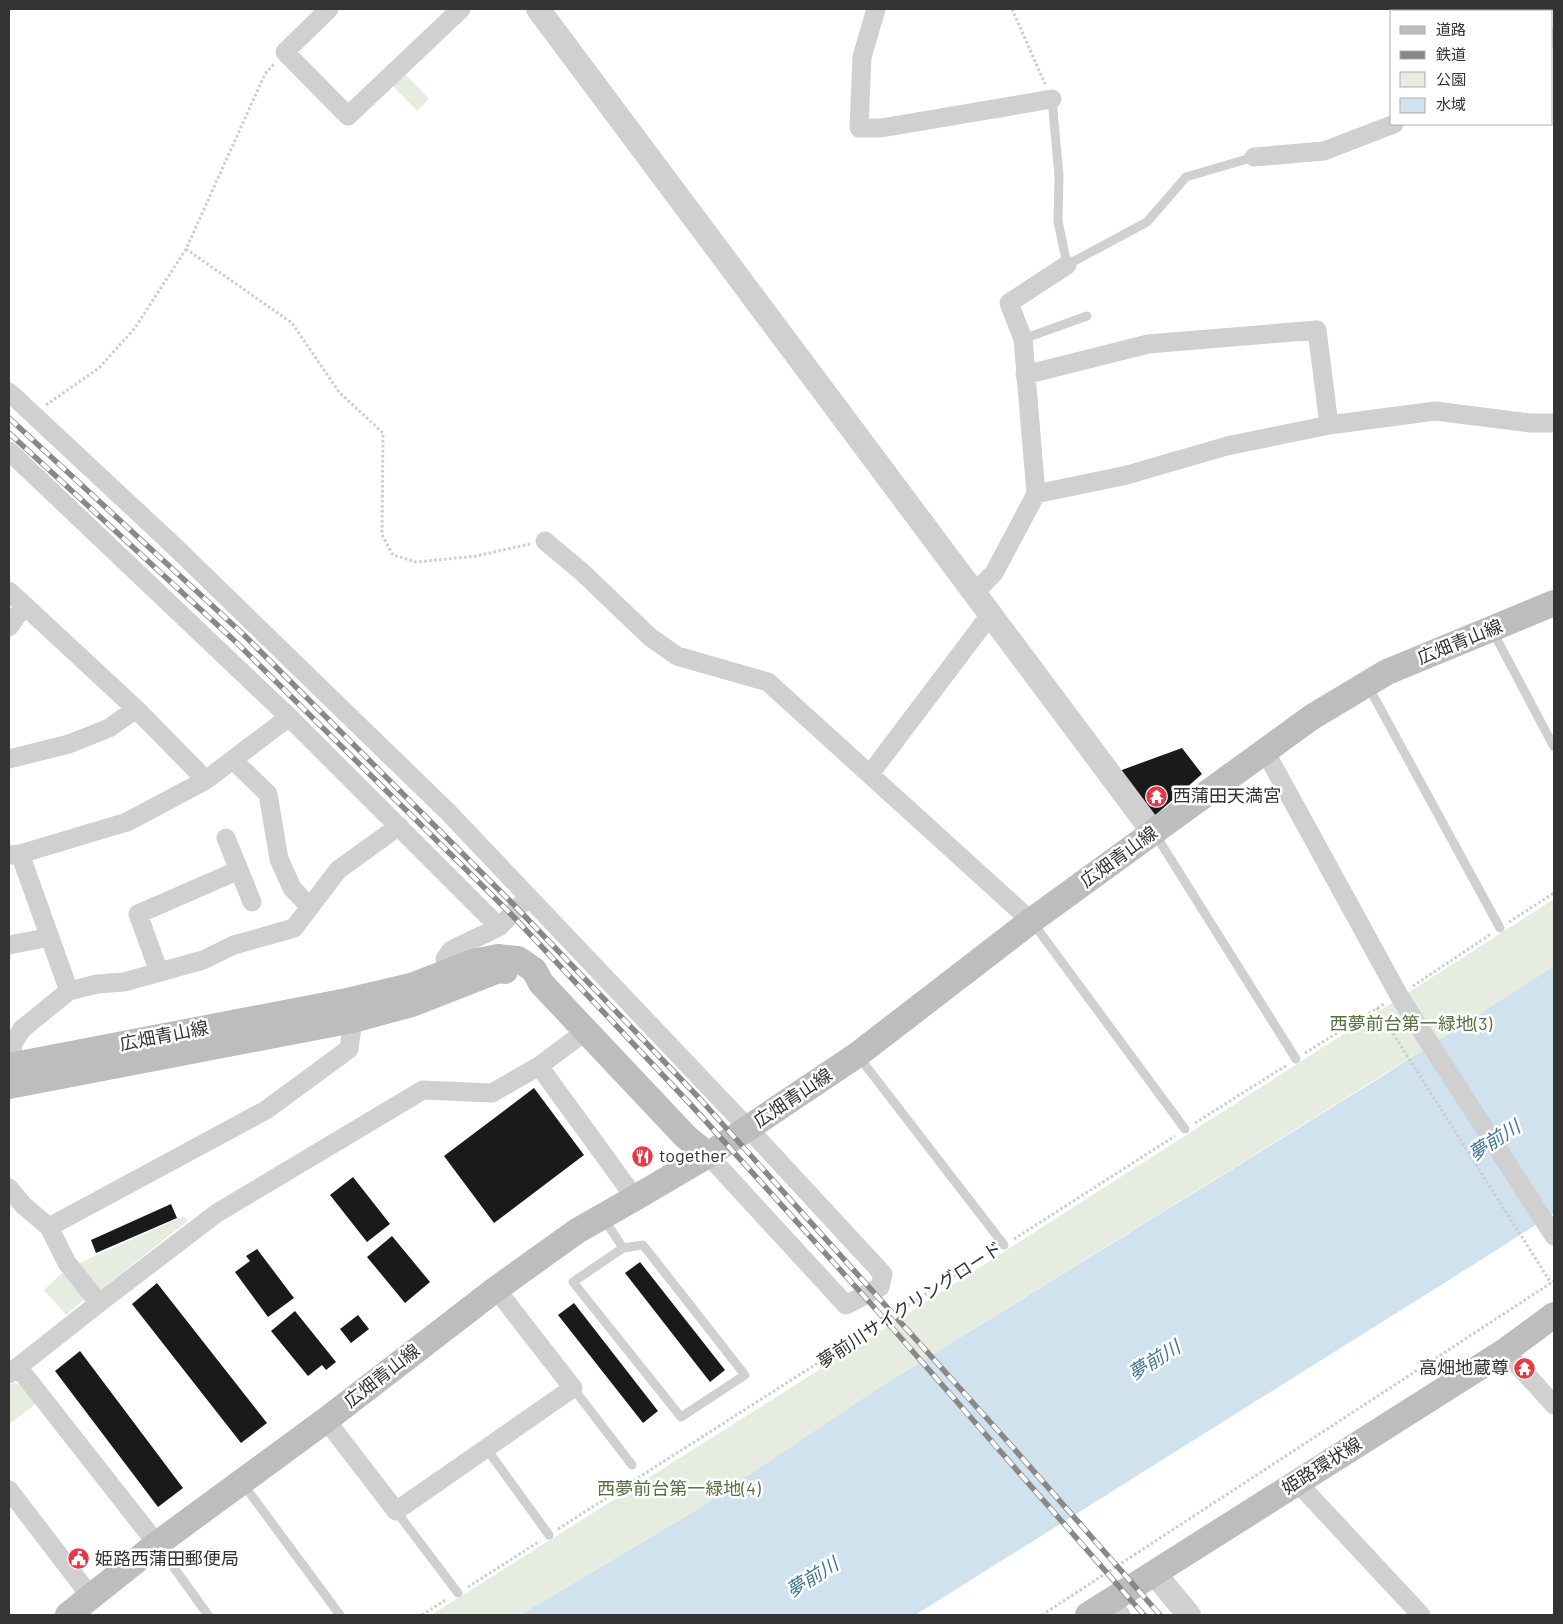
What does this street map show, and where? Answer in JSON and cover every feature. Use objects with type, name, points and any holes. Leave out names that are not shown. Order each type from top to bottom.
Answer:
[{"type":"main road","name":"広畑青山線","points":[[76,1610],[158,1544],[326,1420],[496,1288],[577,1231],[708,1154],[857,1055],[1031,921],[1312,717],[1387,672],[1492,630],[1554,602]]},
{"type":"main road","name":"広畑青山線","points":[[10,1072],[411,986],[473,962],[498,957],[518,959],[534,970],[541,983],[686,1137],[708,1154]]},
{"type":"main road","name":"広畑青山線","points":[[10,1072],[354,1020],[412,1004],[499,970],[517,972],[541,983]]},
{"type":"main road","name":"姫路環状線","points":[[1106,1611],[1154,1573],[1505,1351],[1554,1315]]},
{"type":"street","points":[[329,9],[285,52],[348,116],[460,9]]},
{"type":"street","points":[[538,9],[1153,832]]},
{"type":"street","points":[[876,9],[862,57],[859,128],[881,128],[1052,99]]},
{"type":"street","points":[[1254,157],[1324,151],[1391,125]]},
{"type":"street","points":[[974,593],[994,573],[1036,494],[1023,339],[1009,302],[1068,265]]},
{"type":"street","points":[[1025,375],[1148,344],[1317,330],[1329,425]]},
{"type":"street","points":[[9,392],[34,413],[173,545],[441,805],[748,1128],[883,1274],[880,1287],[846,1305],[708,1154]]},
{"type":"street","points":[[1036,494],[1127,475],[1227,446],[1329,425],[1435,412],[1530,423],[1554,423]]},
{"type":"street","points":[[12,462],[290,717],[499,927]]},
{"type":"street","points":[[545,541],[582,572],[650,637],[677,656],[768,682],[1031,921]]},
{"type":"street","points":[[9,590],[136,709],[206,780]]},
{"type":"street","points":[[9,626],[24,606]]},
{"type":"street","points":[[870,774],[990,615]]},
{"type":"street","points":[[9,759],[69,744],[109,728],[136,709]]},
{"type":"street","points":[[69,991],[50,937],[14,855],[127,822],[206,780],[290,717]]},
{"type":"street","points":[[1265,751],[1400,997],[1554,1236]]},
{"type":"street","points":[[233,760],[268,794],[279,859],[292,888],[310,907]]},
{"type":"street","points":[[10,1072],[12,1045],[22,1029],[69,991],[97,984],[124,982],[203,960],[234,945],[294,928],[338,870],[399,826]]},
{"type":"street","points":[[226,838],[252,902]]},
{"type":"street","points":[[159,972],[138,914],[239,870]]},
{"type":"street","points":[[449,970],[445,959],[451,950],[499,927],[528,897]]},
{"type":"street","points":[[9,945],[50,937]]},
{"type":"street","points":[[49,1227],[266,1110],[349,1049],[354,1020]]},
{"type":"street","points":[[158,1544],[14,1371],[217,1213],[423,1090],[492,1093],[539,1066],[586,1031]]},
{"type":"street","points":[[539,1066],[635,1198]]},
{"type":"street","points":[[9,1188],[23,1205],[49,1227],[68,1263],[99,1303]]},
{"type":"street","points":[[326,1420],[396,1511],[573,1388],[496,1288]]},
{"type":"street","points":[[1505,1351],[1554,1405]]},
{"type":"street","points":[[1297,1482],[1421,1615]]},
{"type":"street","points":[[9,1490],[76,1610]]},
{"type":"street","points":[[1154,1573],[1189,1615]]},
{"type":"lane","points":[[1052,99],[1059,176],[1058,221],[1068,265],[1147,222],[1186,177],[1254,157]]},
{"type":"lane","points":[[1023,339],[1087,316]]},
{"type":"lane","points":[[1492,630],[1554,747]]},
{"type":"lane","points":[[1367,684],[1500,928]]},
{"type":"lane","points":[[1153,832],[1296,1059]]},
{"type":"lane","points":[[1031,921],[1185,1129]]},
{"type":"lane","points":[[857,1055],[1004,1245]]},
{"type":"lane","points":[[602,1217],[623,1248]]},
{"type":"lane","points":[[643,1245],[745,1375],[681,1417],[573,1282],[623,1248],[643,1245]]},
{"type":"lane","points":[[573,1388],[632,1465]]},
{"type":"lane","points":[[486,1448],[549,1535]]},
{"type":"lane","points":[[242,1482],[340,1615]]},
{"type":"lane","points":[[396,1511],[458,1593]]},
{"type":"lane","points":[[158,1544],[208,1615]]},
{"type":"path","points":[[1012,9],[1052,99]]},
{"type":"path","points":[[34,413],[98,368],[135,328],[186,250],[265,74],[285,52]]},
{"type":"path","points":[[186,250],[292,323],[339,392],[383,433],[382,535],[393,555],[416,562],[476,556],[545,541]]},
{"type":"path","name":"夢前川サイクリングロード","points":[[422,1615],[1185,1129],[1377,1008],[1400,997],[1554,893]]},
{"type":"path","points":[[1042,1615],[1552,1282],[1377,1008]]},
{"type":"green space","points":[[405,74],[429,99],[417,111],[392,85]]},
{"type":"green space","name":"西夢前台第一緑地(3)","points":[[1554,899],[1554,966],[1426,1048],[877,1389],[695,1511],[520,1615],[431,1615],[854,1348]]},
{"type":"green space","points":[[184,1216],[188,1221],[97,1292],[75,1265]]},
{"type":"green space","points":[[64,1271],[87,1297],[66,1315],[44,1290]]},
{"type":"green space","points":[[13,1383],[21,1384],[36,1404],[9,1424],[9,1386]]},
{"type":"water","name":"夢前川","points":[[1554,966],[1554,1213],[1473,1265],[915,1615],[520,1615],[695,1511],[877,1389],[1381,1077]]},
{"type":"building","name":"西蒲田天満宮","points":[[1182,748],[1202,774],[1152,818],[1119,771]]},
{"type":"building","points":[[534,1088],[584,1155],[494,1223],[444,1156]]},
{"type":"building","points":[[353,1177],[390,1224],[367,1242],[330,1195]]},
{"type":"building","points":[[171,1204],[177,1218],[96,1253],[91,1240]]},
{"type":"building","points":[[392,1236],[430,1282],[405,1303],[367,1257]]},
{"type":"building","points":[[257,1249],[294,1298],[268,1317],[235,1272],[250,1261],[246,1256]]},
{"type":"building","points":[[640,1262],[725,1370],[710,1382],[625,1273]]},
{"type":"building","points":[[157,1283],[267,1423],[241,1443],[132,1304]]},
{"type":"building","points":[[574,1303],[658,1411],[643,1423],[558,1315]]},
{"type":"building","points":[[295,1311],[336,1362],[326,1370],[322,1365],[308,1376],[271,1331]]},
{"type":"building","points":[[358,1315],[369,1329],[351,1343],[340,1329]]},
{"type":"building","points":[[80,1351],[183,1488],[158,1507],[55,1371]]},
{"type":"railway","points":[[9,418],[244,635],[515,906],[700,1099],[1009,1443],[1160,1615]]},
{"type":"railway","points":[[9,433],[237,643],[508,911],[692,1106],[872,1305],[1144,1615]]},
{"type":"place","name":"西蒲田天満宮","points":[[1157,796]]},
{"type":"place","name":"together","points":[[643,1156]]},
{"type":"place","name":"高畑地蔵尊","points":[[1525,1368]]},
{"type":"place","name":"姫路西蒲田郵便局","points":[[79,1559]]},
{"type":"park label","name":"西夢前台第一緑地(4)","points":[[679,1489]]}]
